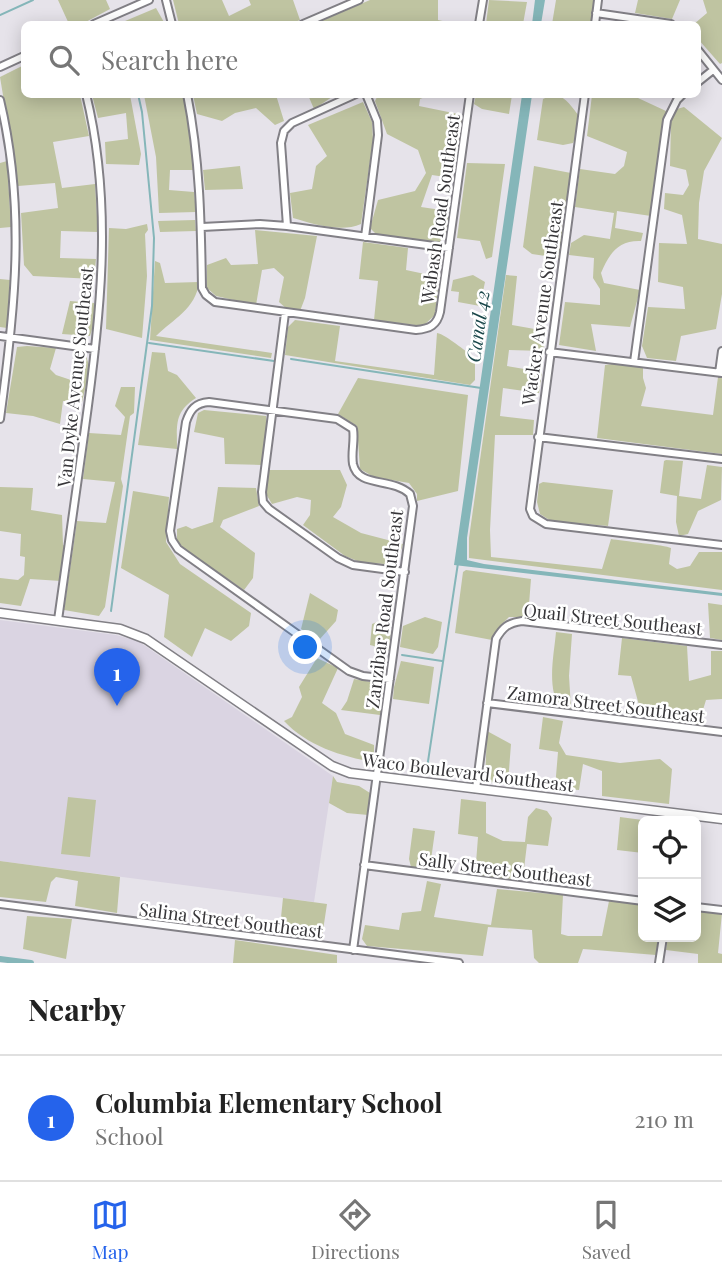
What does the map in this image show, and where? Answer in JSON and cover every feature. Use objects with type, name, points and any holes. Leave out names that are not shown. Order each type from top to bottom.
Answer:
[{"type":"street","points":[[101,21],[149,0]]},
{"type":"street","points":[[166,0],[171,21]]},
{"type":"street","points":[[310,21],[359,0]]},
{"type":"street","points":[[480,21],[483,0]]},
{"type":"street","points":[[595,21],[598,0]]},
{"type":"street","points":[[596,13],[651,21]]},
{"type":"street","points":[[701,54],[722,80]]},
{"type":"street","points":[[0,67],[21,57]]},
{"type":"street","points":[[701,80],[713,70]]},
{"type":"street","name":"Van Dyke Avenue Southeast","points":[[58,620],[100,306],[102,245],[99,172],[87,98]]},
{"type":"street","points":[[188,98],[195,136],[202,227],[202,288],[205,295],[215,302],[285,313],[262,492],[263,502],[338,558],[353,565],[405,572]]},
{"type":"street","points":[[287,226],[281,143],[284,131],[292,123],[347,98]]},
{"type":"street","points":[[365,237],[379,135],[377,121],[368,98]]},
{"type":"street","name":"Wabash Road Southeast","points":[[285,313],[416,330],[425,330],[434,325],[440,312],[469,98]]},
{"type":"street","name":"Wacker Avenue Southeast","points":[[584,98],[530,509],[533,516],[546,524],[722,545]]},
{"type":"street","points":[[634,362],[667,120],[679,98]]},
{"type":"street","points":[[0,100],[13,175],[17,237],[16,289],[0,419]]},
{"type":"street","points":[[202,227],[260,224],[287,226],[449,248]]},
{"type":"street","points":[[0,336],[95,349]]},
{"type":"street","points":[[549,352],[720,373],[722,351]]},
{"type":"street","name":"Zanzibar Road Southeast","points":[[353,950],[405,572],[413,506],[410,494],[396,485],[368,480],[358,475],[354,466],[353,429],[337,419],[209,402],[196,405],[189,412],[186,422],[170,531],[178,549],[349,671],[390,680]]},
{"type":"street","points":[[538,436],[722,459]]},
{"type":"street","name":"Waco Boulevard Southeast","points":[[0,613],[120,629],[146,639],[332,766],[350,773],[663,816]]},
{"type":"street","name":"Quail Street Southeast","points":[[487,703],[496,639],[511,622],[522,621],[722,645]]},
{"type":"street","points":[[476,789],[487,703]]},
{"type":"street","name":"Zamora Street Southeast","points":[[487,703],[722,732]]},
{"type":"street","name":"Waco Boulevard Southeast","points":[[701,819],[722,820]]},
{"type":"street","name":"Sally Street Southeast","points":[[364,865],[638,900]]},
{"type":"street","name":"Salina Street Southeast","points":[[0,904],[459,963]]},
{"type":"street","points":[[701,908],[722,910]]},
{"type":"street","points":[[659,963],[662,942]]},
{"type":"shaded area","points":[[0,620],[116,635],[138,641],[333,776],[314,902],[0,861]]},
{"type":"green space","points":[[58,0],[106,0],[110,9],[88,21],[68,21]]},
{"type":"green space","points":[[173,0],[222,0],[229,16],[251,5],[249,0],[293,0],[300,20],[298,21],[178,21]]},
{"type":"green space","points":[[370,0],[438,0],[438,20],[442,21],[321,21]]},
{"type":"green space","points":[[489,0],[527,2],[524,21],[486,21]]},
{"type":"green space","points":[[556,0],[594,0],[591,21],[552,21]]},
{"type":"green space","points":[[638,0],[680,0],[672,19],[635,13]]},
{"type":"green space","points":[[703,0],[722,0],[720,64],[701,42],[701,21],[698,21],[707,13]]},
{"type":"green space","points":[[156,8],[163,21],[125,21]]},
{"type":"green space","points":[[21,66],[21,98],[81,98],[89,136],[53,142],[62,188],[95,184],[98,232],[61,231],[60,258],[96,259],[94,279],[33,276],[24,265],[21,213],[58,208],[55,183],[18,186],[0,77]]},
{"type":"green space","points":[[93,98],[131,98],[141,154],[139,165],[106,164],[105,142],[128,139],[126,113],[98,118]]},
{"type":"green space","points":[[145,98],[184,98],[190,126],[193,170],[170,170],[169,190],[194,192],[196,212],[159,213],[156,157]]},
{"type":"green space","points":[[194,98],[277,98],[284,121],[275,125],[256,108],[235,113],[222,121],[197,114]]},
{"type":"green space","points":[[309,98],[330,98],[314,109]]},
{"type":"green space","points":[[376,98],[422,98],[419,106],[463,115],[452,178],[432,175],[421,207],[448,211],[449,230],[438,244],[376,234],[370,228],[378,200],[415,191],[426,173],[418,150],[387,134],[375,101]]},
{"type":"green space","points":[[475,98],[512,98],[509,114],[482,109],[474,104]]},
{"type":"green space","points":[[562,98],[579,116],[578,131],[573,143],[563,145],[537,140],[543,99]]},
{"type":"green space","points":[[592,98],[638,98],[666,111],[651,216],[617,211],[615,228],[643,233],[641,241],[626,243],[615,249],[601,273],[604,283],[640,290],[630,327],[591,324],[596,351],[559,345],[565,302],[600,305],[600,289],[593,278],[594,258],[569,255],[571,243],[584,235],[610,239],[614,213],[575,207],[580,169],[615,174],[624,166],[627,152],[587,136]]},
{"type":"green space","points":[[363,102],[372,122],[373,140],[361,224],[336,228],[293,218],[290,193],[312,189],[316,166],[327,156],[308,125]]},
{"type":"green space","points":[[684,107],[722,138],[704,171],[699,203],[698,239],[722,244],[722,294],[716,329],[681,336],[676,361],[647,358],[642,346],[648,307],[685,309],[683,287],[658,282],[659,243],[687,244],[682,215],[664,209],[665,193],[683,195],[689,185],[686,170],[670,166],[671,120],[677,109]]},
{"type":"green space","points":[[7,161],[11,227],[0,228],[0,163]]},
{"type":"green space","points":[[467,163],[505,164],[492,257],[486,259],[480,241],[457,238]]},
{"type":"green space","points":[[240,166],[243,189],[205,190],[203,170]]},
{"type":"green space","points":[[534,166],[571,173],[566,205],[562,213],[563,240],[559,258],[532,254],[523,247]]},
{"type":"green space","points":[[195,220],[196,231],[160,232],[158,221]]},
{"type":"green space","points":[[147,224],[147,276],[142,338],[106,329],[109,228],[126,229]]},
{"type":"green space","points":[[255,230],[317,236],[300,311],[288,310],[279,302],[284,277],[274,268],[262,270],[256,305],[216,296],[207,288],[207,265],[226,258],[231,265],[258,264]]},
{"type":"green space","points":[[363,242],[408,248],[406,270],[439,277],[435,315],[423,326],[374,320],[378,281],[359,279]]},
{"type":"green space","points":[[155,261],[160,263],[165,283],[199,282],[189,306],[156,336],[272,353],[271,358],[150,340]]},
{"type":"green space","points":[[473,275],[485,282],[480,306],[458,302],[459,292],[451,291],[453,280]]},
{"type":"green space","points":[[506,275],[517,276],[512,325],[546,331],[543,351],[509,350],[507,366],[542,372],[539,393],[503,388],[500,416],[534,420],[533,435],[495,435],[491,557],[602,569],[611,539],[671,548],[669,564],[677,569],[690,566],[699,552],[722,552],[722,590],[469,558],[469,538]]},
{"type":"green space","points":[[0,279],[10,280],[7,328],[0,327]]},
{"type":"green space","points":[[70,301],[94,303],[94,323],[90,336],[62,334]]},
{"type":"green space","points":[[295,320],[340,326],[335,361],[434,375],[437,333],[475,357],[475,380],[470,385],[285,355],[288,327]]},
{"type":"green space","points":[[17,347],[56,348],[50,369],[56,375],[71,380],[79,355],[85,353],[90,368],[82,402],[63,401],[60,424],[33,416],[6,413]]},
{"type":"green space","points":[[152,352],[165,353],[168,371],[177,375],[196,398],[180,414],[177,449],[138,445]]},
{"type":"green space","points":[[605,365],[643,367],[646,388],[641,406],[713,415],[718,377],[722,378],[722,454],[597,438]]},
{"type":"green space","points":[[358,378],[468,395],[458,491],[417,501],[417,494],[409,483],[374,477],[360,469],[357,426],[338,414]]},
{"type":"green space","points":[[121,387],[135,387],[134,413],[130,416],[121,479],[123,486],[105,607],[99,616],[64,610],[77,521],[106,523],[115,482],[83,479],[89,433],[121,435],[125,417],[115,406]]},
{"type":"green space","points":[[204,410],[266,416],[267,431],[262,465],[225,464],[224,438],[194,432],[198,413]]},
{"type":"green space","points":[[666,460],[683,461],[679,496],[701,499],[707,465],[722,467],[721,500],[698,511],[688,534],[679,536],[676,522],[677,496],[660,493]]},
{"type":"green space","points":[[269,470],[340,470],[347,485],[341,507],[333,517],[361,533],[403,544],[396,565],[360,562],[345,556],[303,525],[310,515],[311,500],[297,497],[272,504],[266,494]]},
{"type":"green space","points":[[543,482],[613,490],[608,526],[551,521],[540,514],[537,502],[539,484]]},
{"type":"green space","points":[[0,487],[33,488],[31,510],[62,515],[63,545],[66,546],[61,581],[30,579],[21,606],[0,603],[0,578],[18,580],[24,575],[25,557],[20,556],[21,534],[0,531]]},
{"type":"green space","points":[[218,487],[256,488],[259,506],[223,520],[220,527],[255,553],[253,578],[244,590],[184,549],[177,540],[177,529],[186,526],[192,529],[213,522]]},
{"type":"green space","points":[[133,491],[169,497],[166,542],[180,564],[251,613],[249,626],[231,641],[205,628],[192,657],[164,637],[169,595],[121,568]]},
{"type":"green space","points":[[466,570],[531,579],[528,617],[509,617],[492,640],[455,633],[463,572]]},
{"type":"green space","points":[[310,593],[338,610],[336,621],[319,640],[301,629]]},
{"type":"green space","points":[[708,603],[722,605],[722,640],[710,638]]},
{"type":"green space","points":[[425,617],[442,622],[438,647],[433,654],[400,647],[403,626]]},
{"type":"green space","points":[[379,621],[391,629],[389,650],[370,645],[372,624]]},
{"type":"green space","points":[[556,632],[572,634],[569,676],[571,708],[561,709],[556,701],[552,682]]},
{"type":"green space","points":[[622,638],[687,646],[689,681],[711,675],[711,651],[722,651],[722,699],[706,700],[698,726],[642,716],[631,676],[618,675]]},
{"type":"green space","points":[[317,658],[338,668],[322,703],[336,713],[345,734],[374,745],[374,762],[325,749],[303,737],[284,721],[292,717],[302,697],[299,687]]},
{"type":"green space","points":[[401,661],[434,667],[429,704],[393,699]]},
{"type":"green space","points":[[354,679],[383,684],[386,690],[380,715],[341,710]]},
{"type":"green space","points":[[543,717],[563,721],[559,743],[566,755],[620,763],[660,759],[672,769],[669,804],[602,796],[602,771],[583,764],[579,790],[555,788],[558,752],[539,749]]},
{"type":"green space","points":[[487,731],[511,744],[508,783],[485,782]]},
{"type":"green space","points":[[333,776],[337,782],[359,786],[370,793],[368,815],[347,813],[329,803]]},
{"type":"green space","points":[[68,797],[96,800],[90,857],[61,854]]},
{"type":"green space","points":[[461,799],[486,802],[486,833],[503,841],[525,842],[528,817],[536,808],[547,811],[552,818],[548,846],[527,844],[523,877],[506,879],[475,876],[478,837],[458,834]]},
{"type":"green space","points":[[620,817],[638,819],[638,852],[617,850]]},
{"type":"green space","points":[[413,828],[435,831],[430,867],[411,867],[409,859]]},
{"type":"green space","points":[[0,861],[120,877],[117,913],[75,906],[78,881],[56,877],[51,882],[46,902],[0,897]]},
{"type":"green space","points":[[427,881],[441,884],[434,917],[491,925],[497,889],[563,895],[561,934],[602,936],[609,901],[638,904],[638,942],[657,942],[656,955],[583,949],[578,963],[539,963],[534,958],[532,930],[488,927],[483,956],[367,946],[362,939],[365,925],[399,930],[402,913],[421,911]]},
{"type":"green space","points":[[283,898],[327,904],[322,937],[295,935],[280,927]]},
{"type":"green space","points":[[701,911],[722,913],[718,953],[722,954],[722,963],[698,963],[698,954],[666,950],[667,942],[701,942]]},
{"type":"green space","points":[[27,916],[72,919],[66,959],[23,949]]},
{"type":"green space","points":[[235,940],[337,955],[337,963],[233,963]]},
{"type":"water","points":[[535,0],[545,0],[542,21],[532,21]]},
{"type":"water","points":[[522,98],[532,98],[467,538],[467,560],[722,593],[722,596],[454,565]]},
{"type":"waterway","points":[[0,15],[33,0]]},
{"type":"waterway","points":[[111,611],[152,306],[154,238],[139,98]]},
{"type":"waterway","points":[[149,343],[274,361]]},
{"type":"waterway","points":[[291,359],[481,388]]},
{"type":"waterway","points":[[427,768],[458,563]]},
{"type":"waterway","points":[[402,655],[442,661]]},
{"type":"waterway","points":[[0,959],[31,963]]},
{"type":"place","name":"Columbia Elementary School","points":[[117,706]]},
{"type":"water label","name":"Canal 42","points":[[477,326]]}]
